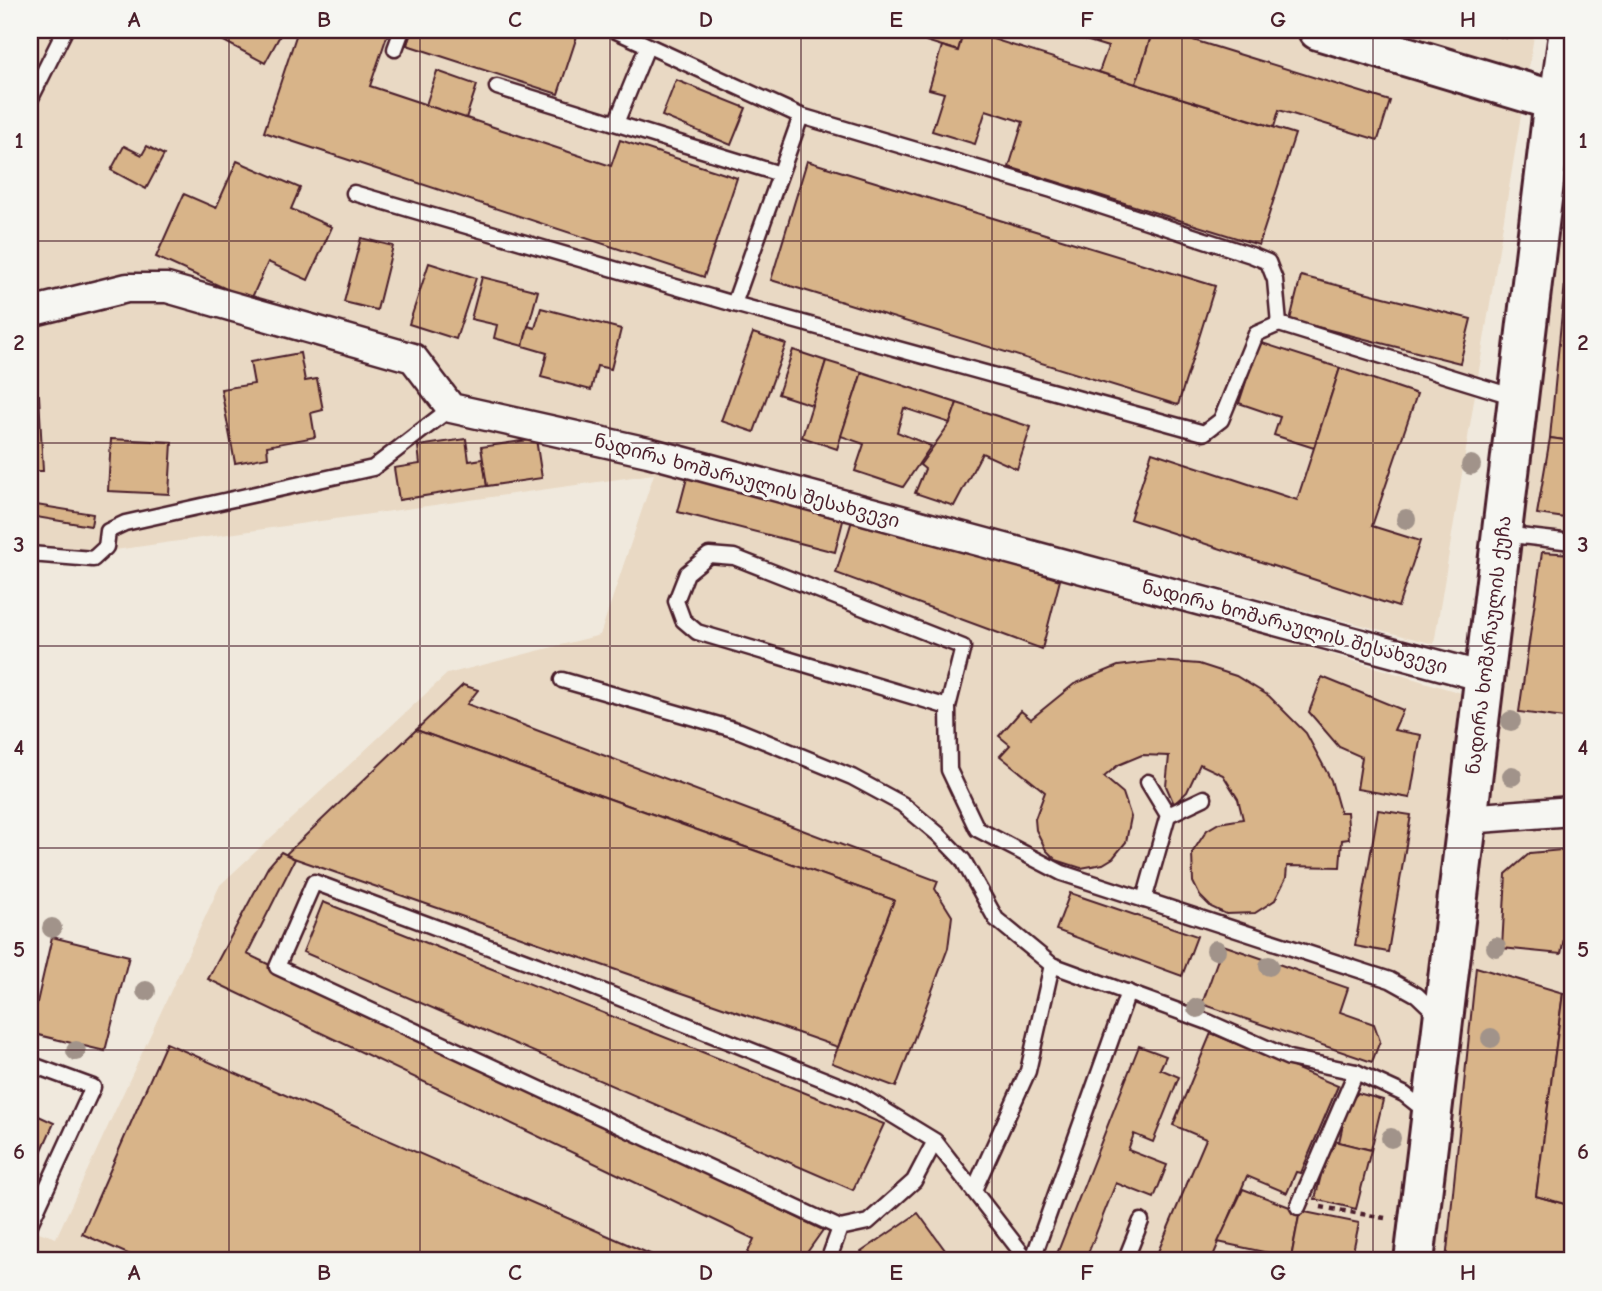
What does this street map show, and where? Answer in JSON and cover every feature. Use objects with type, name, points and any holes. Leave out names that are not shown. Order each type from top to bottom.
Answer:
[{"type":"street","points":[[1318,30],[1563,103]]},
{"type":"street","name":"ნადირა ხოშარაულის ქუჩა","points":[[1414,1261],[1518,398],[1563,103],[1563,30]]},
{"type":"street","points":[[30,312],[127,288],[167,288],[413,358],[451,408]]},
{"type":"street","name":"ნადირა ხოშარაულის შესახვევი","points":[[451,408],[648,452],[1484,677]]},
{"type":"street","points":[[1467,820],[1572,811]]},
{"type":"lane","points":[[30,100],[65,30]]},
{"type":"lane","points":[[395,49],[402,30]]},
{"type":"lane","points":[[614,30],[801,116],[1052,190],[1268,262],[1275,280],[1279,324]]},
{"type":"lane","points":[[616,123],[647,47]]},
{"type":"lane","points":[[497,87],[780,174]]},
{"type":"lane","points":[[734,304],[801,116]]},
{"type":"lane","points":[[354,193],[734,304],[1204,433],[1222,421],[1256,334],[1279,324],[1518,398]]},
{"type":"lane","points":[[30,554],[93,559],[106,547],[108,531],[125,523],[373,468],[451,408]]},
{"type":"lane","points":[[1502,534],[1572,542]]},
{"type":"lane","points":[[948,707],[697,632],[683,620],[676,601],[687,573],[709,555],[734,557],[963,647],[948,707],[949,770],[977,829],[1062,873],[1390,980],[1417,995],[1443,1020]]},
{"type":"lane","points":[[562,680],[740,731],[852,777],[902,804],[939,834],[962,860],[996,919],[1052,964],[1208,1022],[1289,1058],[1356,1072],[1404,1094],[1432,1115]]},
{"type":"lane","points":[[1144,900],[1168,814],[1148,782]]},
{"type":"lane","points":[[1168,814],[1204,798]]},
{"type":"lane","points":[[935,1141],[914,1181],[868,1222],[840,1228],[277,967],[314,882],[589,985],[853,1091],[935,1141],[1030,1261]]},
{"type":"lane","points":[[974,1191],[1028,1071],[1052,964]]},
{"type":"lane","points":[[1030,1261],[1128,992]]},
{"type":"lane","points":[[30,1064],[93,1087],[30,1224]]},
{"type":"lane","points":[[1299,1205],[1356,1072]]},
{"type":"lane","points":[[1125,1261],[1141,1221]]},
{"type":"lane","points":[[828,1261],[840,1228]]},
{"type":"path","points":[[1299,1205],[1385,1218]]},
{"type":"shaded area","points":[[30,30],[1535,30],[1434,644],[1075,550],[1066,575],[1498,704],[1543,353],[1564,138],[1572,141],[1572,1261],[30,1261],[30,1229],[56,1238],[220,885],[447,674],[600,635],[654,474],[30,562]]},
{"type":"building","points":[[203,30],[283,30],[265,63]]},
{"type":"building","points":[[298,30],[389,30],[370,86],[611,166],[620,140],[737,178],[704,277],[264,132]]},
{"type":"building","points":[[412,30],[579,30],[558,94],[407,45]]},
{"type":"building","points":[[891,30],[964,30],[958,51]]},
{"type":"building","points":[[964,30],[1295,134],[1259,245],[1009,167],[1023,122],[986,110],[975,144],[932,131],[944,93],[929,89],[942,46],[958,51]]},
{"type":"building","points":[[1053,30],[1153,30],[1136,84],[1099,72],[1108,47]]},
{"type":"building","points":[[1153,30],[1161,30],[1390,101],[1378,140],[1279,110],[1274,127],[1136,84]]},
{"type":"building","points":[[1475,30],[1508,30],[1506,38]]},
{"type":"building","points":[[437,71],[477,85],[466,118],[426,105]]},
{"type":"building","points":[[676,80],[746,108],[731,145],[662,116]]},
{"type":"building","points":[[124,146],[142,155],[147,146],[164,155],[146,189],[111,170]]},
{"type":"building","points":[[237,161],[300,188],[291,209],[332,227],[308,280],[268,262],[249,304],[229,295],[231,291],[156,257],[184,194],[216,208]]},
{"type":"building","points":[[807,161],[1215,286],[1178,405],[771,280]]},
{"type":"building","points":[[1572,217],[1572,314],[1562,312]]},
{"type":"building","points":[[361,238],[393,246],[377,310],[344,302]]},
{"type":"building","points":[[429,263],[476,278],[456,339],[409,324]]},
{"type":"building","points":[[1301,276],[1471,319],[1460,363],[1290,320]]},
{"type":"building","points":[[482,277],[538,291],[523,346],[494,338],[497,325],[471,319]]},
{"type":"building","points":[[541,308],[621,329],[611,369],[597,366],[591,390],[541,377],[547,353],[523,346],[528,326],[535,328]]},
{"type":"building","points":[[1562,312],[1572,314],[1572,441],[1550,438]]},
{"type":"building","points":[[753,333],[786,344],[754,432],[721,421]]},
{"type":"building","points":[[1259,342],[1340,368],[1314,448],[1274,435],[1280,417],[1239,403]]},
{"type":"building","points":[[793,350],[826,361],[812,405],[778,394]]},
{"type":"building","points":[[300,353],[305,381],[317,379],[323,410],[311,413],[315,437],[267,446],[268,457],[235,463],[221,389],[254,384],[250,362]]},
{"type":"building","points":[[826,361],[862,372],[837,449],[802,437]]},
{"type":"building","points":[[1340,368],[1417,394],[1372,526],[1420,541],[1398,607],[1130,519],[1152,452],[1297,500]]},
{"type":"building","points":[[862,372],[957,403],[950,423],[904,408],[897,432],[931,446],[903,487],[855,471],[864,444],[841,436]]},
{"type":"building","points":[[30,395],[39,395],[43,471],[30,471]]},
{"type":"building","points":[[957,403],[1031,427],[1017,469],[982,453],[954,506],[915,493],[925,469],[920,465],[950,423]]},
{"type":"building","points":[[1550,438],[1572,441],[1572,519],[1537,514]]},
{"type":"building","points":[[111,439],[172,442],[169,494],[108,491]]},
{"type":"building","points":[[466,439],[469,461],[483,459],[487,486],[399,500],[394,468],[420,464],[418,446]]},
{"type":"building","points":[[536,439],[542,478],[487,486],[481,447]]},
{"type":"building","points":[[688,474],[845,513],[835,552],[678,512]]},
{"type":"building","points":[[30,504],[93,514],[91,526],[30,516]]},
{"type":"building","points":[[854,514],[1060,580],[1042,649],[836,573]]},
{"type":"building","points":[[1542,552],[1572,554],[1572,719],[1519,712]]},
{"type":"building","points":[[1158,661],[1199,664],[1236,676],[1269,696],[1306,733],[1331,780],[1340,812],[1347,812],[1349,839],[1342,840],[1340,867],[1287,866],[1286,878],[1275,900],[1255,913],[1226,914],[1211,907],[1200,896],[1193,882],[1192,853],[1207,830],[1219,823],[1243,819],[1238,799],[1223,775],[1200,764],[1187,792],[1174,804],[1166,786],[1169,756],[1142,755],[1118,765],[1104,777],[1123,793],[1131,817],[1126,842],[1113,858],[1103,864],[1081,868],[1056,860],[1046,850],[1036,830],[1035,819],[1045,792],[1000,756],[1010,745],[999,736],[1021,711],[1031,719],[1074,684],[1118,666]]},
{"type":"building","points":[[1322,677],[1403,710],[1394,730],[1421,735],[1410,798],[1357,789],[1362,757],[1339,747],[1309,712]]},
{"type":"building","points":[[463,685],[478,690],[467,704],[938,881],[935,889],[952,916],[948,948],[896,1087],[832,1063],[894,900],[416,730]]},
{"type":"building","points":[[416,730],[894,900],[838,1047],[285,855]]},
{"type":"building","points":[[1378,810],[1411,815],[1388,952],[1355,946]]},
{"type":"building","points":[[1572,849],[1572,896],[1561,954],[1502,948],[1506,874],[1530,853]]},
{"type":"building","points":[[281,852],[295,859],[247,954],[823,1230],[801,1261],[744,1261],[754,1239],[208,979],[268,867]]},
{"type":"building","points":[[1070,893],[1197,936],[1182,976],[1056,930]]},
{"type":"building","points":[[323,902],[884,1124],[853,1190],[303,952]]},
{"type":"building","points":[[52,937],[129,956],[105,1051],[30,1033]]},
{"type":"building","points":[[1223,945],[1348,988],[1340,1012],[1374,1024],[1380,1041],[1372,1062],[1202,1004]]},
{"type":"building","points":[[1476,967],[1563,993],[1536,1196],[1572,1206],[1572,1261],[1446,1261]]},
{"type":"building","points":[[1563,993],[1572,996],[1572,1206],[1536,1196]]},
{"type":"building","points":[[1211,1033],[1338,1086],[1301,1173],[1296,1172],[1287,1193],[1247,1176],[1211,1261],[1154,1261],[1206,1139],[1173,1125]]},
{"type":"building","points":[[166,1043],[666,1261],[144,1261],[82,1234]]},
{"type":"building","points":[[1139,1046],[1166,1056],[1160,1069],[1179,1077],[1153,1142],[1134,1134],[1128,1150],[1167,1165],[1154,1198],[1116,1183],[1085,1261],[1076,1261],[1057,1254]]},
{"type":"building","points":[[1358,1093],[1383,1100],[1371,1150],[1339,1142],[1348,1103]]},
{"type":"building","points":[[30,1112],[54,1123],[30,1177]]},
{"type":"building","points":[[1330,1140],[1371,1150],[1356,1209],[1315,1199]]},
{"type":"building","points":[[1243,1189],[1300,1211],[1291,1258],[1218,1242]]},
{"type":"building","points":[[1300,1211],[1359,1223],[1351,1261],[1291,1258]]},
{"type":"building","points":[[918,1213],[953,1261],[859,1261],[861,1252]]},
{"type":"building","points":[[1264,1253],[1307,1261],[1262,1261]]},
{"type":"building","points":[[1057,1254],[1076,1261],[1054,1261]]}]
